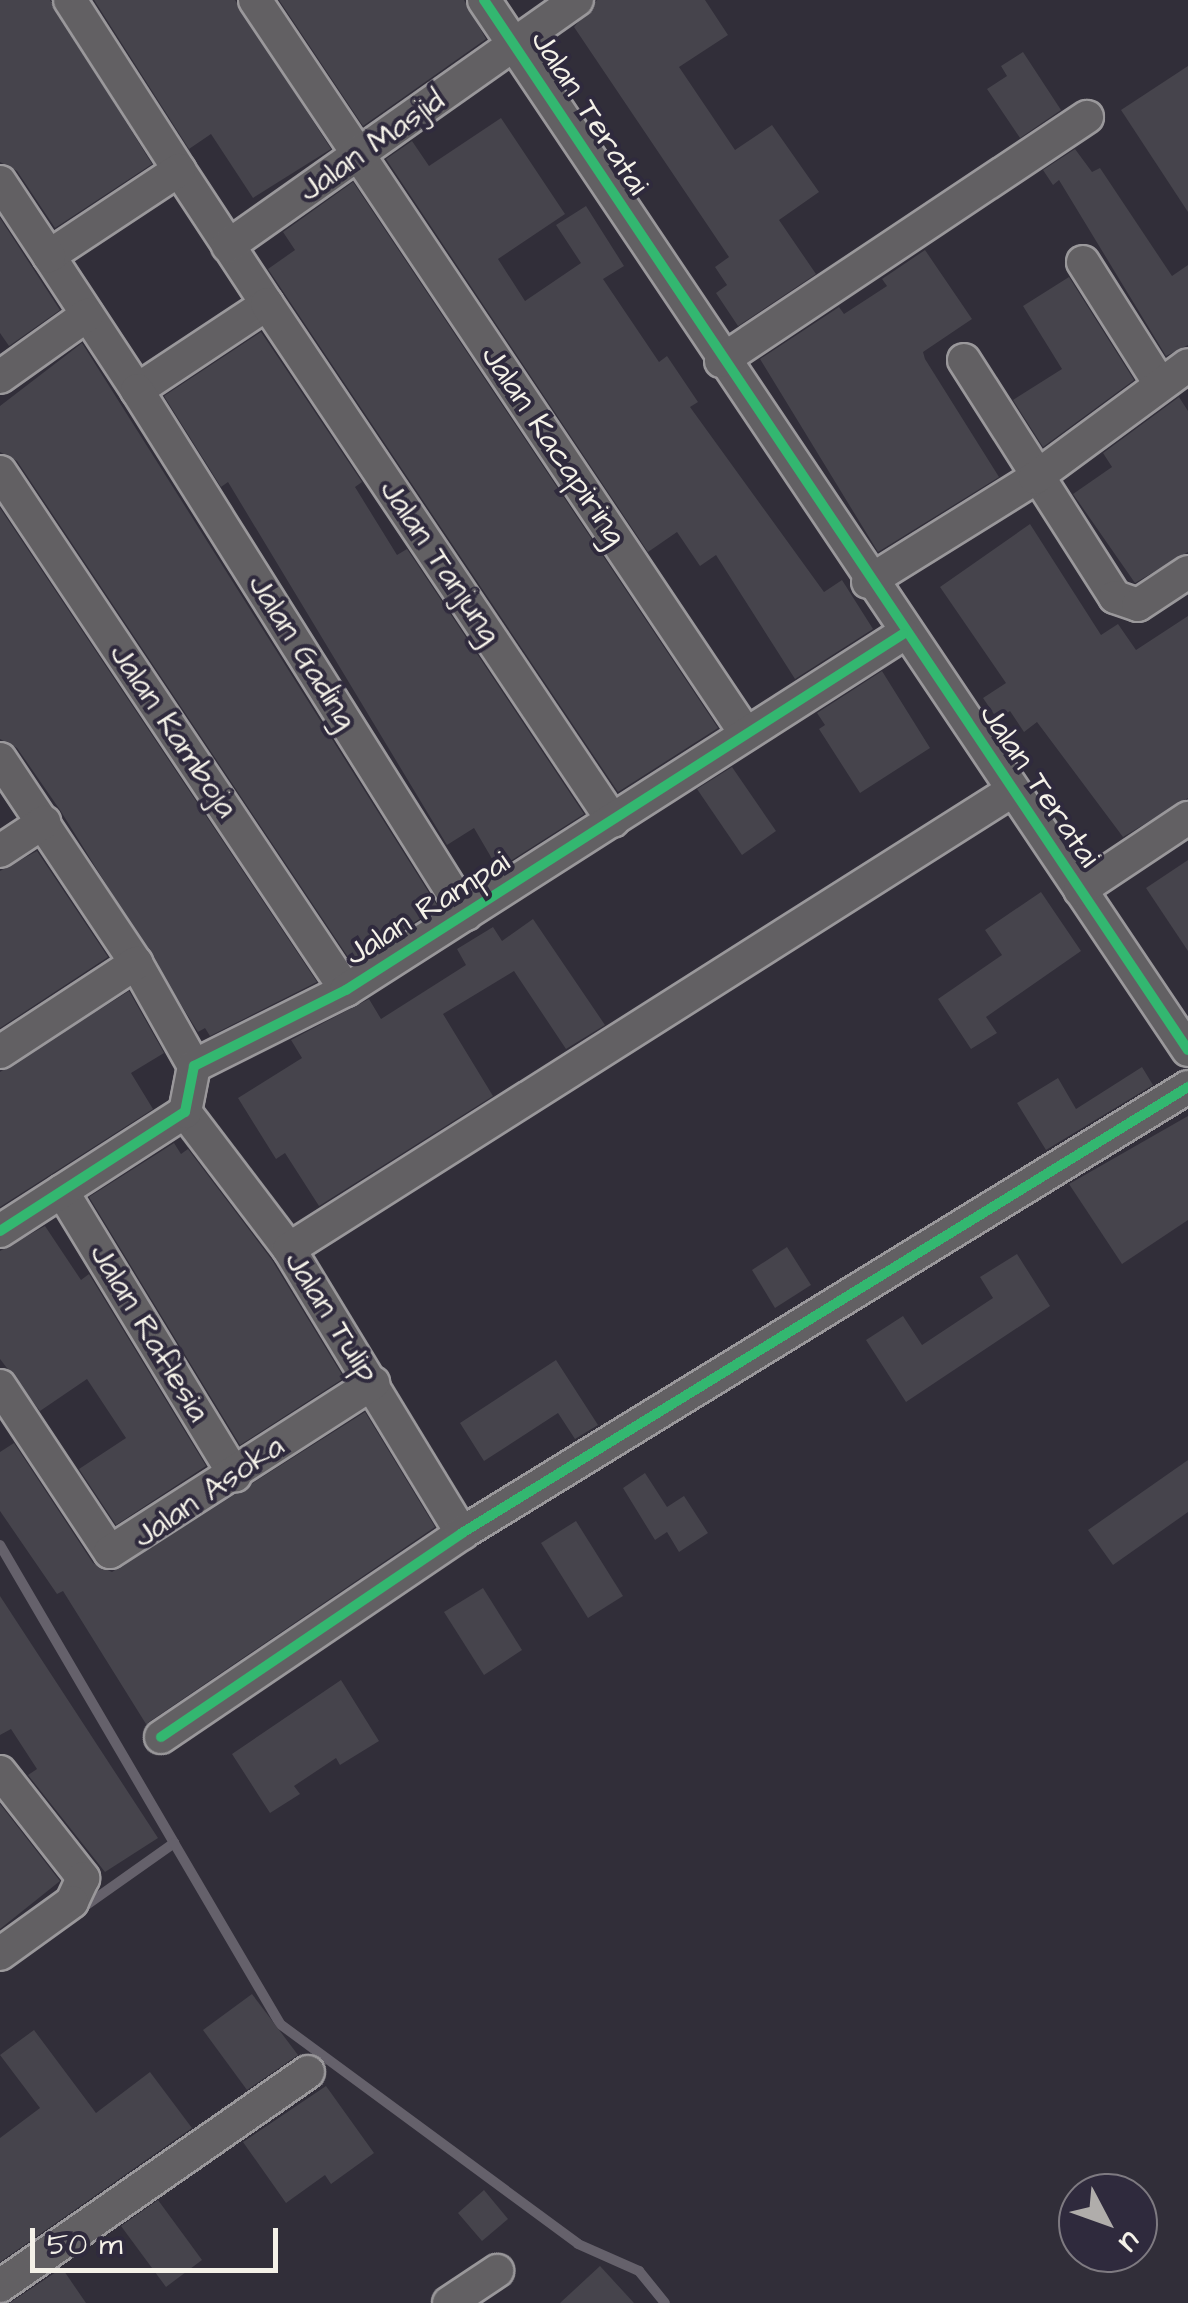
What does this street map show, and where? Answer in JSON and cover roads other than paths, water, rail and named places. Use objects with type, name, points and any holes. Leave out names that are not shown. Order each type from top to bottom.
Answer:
[{"type":"street","name":"Jalan Tanjung","points":[[70,0],[266,304],[613,820]]},
{"type":"street","name":"Jalan Kacapiring","points":[[255,0],[746,734]]},
{"type":"street","name":"Jalan Teratai","points":[[484,0],[868,582],[1188,1050]]},
{"type":"street","name":"Jalan Masjid","points":[[228,246],[577,0]]},
{"type":"street","points":[[722,361],[1086,116]]},
{"type":"street","points":[[49,256],[178,170]]},
{"type":"street","name":"Jalan Gading","points":[[0,182],[137,390],[466,914]]},
{"type":"street","points":[[1083,262],[1160,384]]},
{"type":"street","points":[[137,390],[266,304]]},
{"type":"street","points":[[0,377],[88,315]]},
{"type":"street","points":[[964,360],[1035,478],[1115,597],[1138,605],[1188,572]]},
{"type":"street","points":[[868,582],[1035,478],[1188,365]]},
{"type":"street","name":"Jalan Kamboja","points":[[0,472],[346,990]]},
{"type":"street","name":"Jalan Rampai","points":[[194,1066],[346,990],[904,634]]},
{"type":"street","points":[[0,759],[136,962],[194,1066],[185,1112],[0,1231]]},
{"type":"street","points":[[289,1248],[1013,790]]},
{"type":"street","points":[[1080,890],[1188,818]]},
{"type":"street","points":[[0,851],[44,822]]},
{"type":"street","points":[[0,1052],[136,962]]},
{"type":"street","points":[[161,1737],[462,1533],[1188,1087]]},
{"type":"street","name":"Jalan Tulip","points":[[185,1112],[289,1248],[462,1533]]},
{"type":"street","name":"Jalan Raflesia","points":[[62,1191],[235,1475]]},
{"type":"street","name":"Jalan Asoka","points":[[0,1386],[110,1552],[373,1383]]},
{"type":"street","points":[[0,1772],[83,1878],[72,1902],[0,1954]]},
{"type":"street","points":[[0,2286],[308,2072]]},
{"type":"street","points":[[449,2303],[498,2271]]},
{"type":"waterway","points":[[0,1545],[174,1843]]},
{"type":"waterway","points":[[78,1911],[174,1843],[280,2024],[578,2244],[639,2271],[665,2303]]}]
